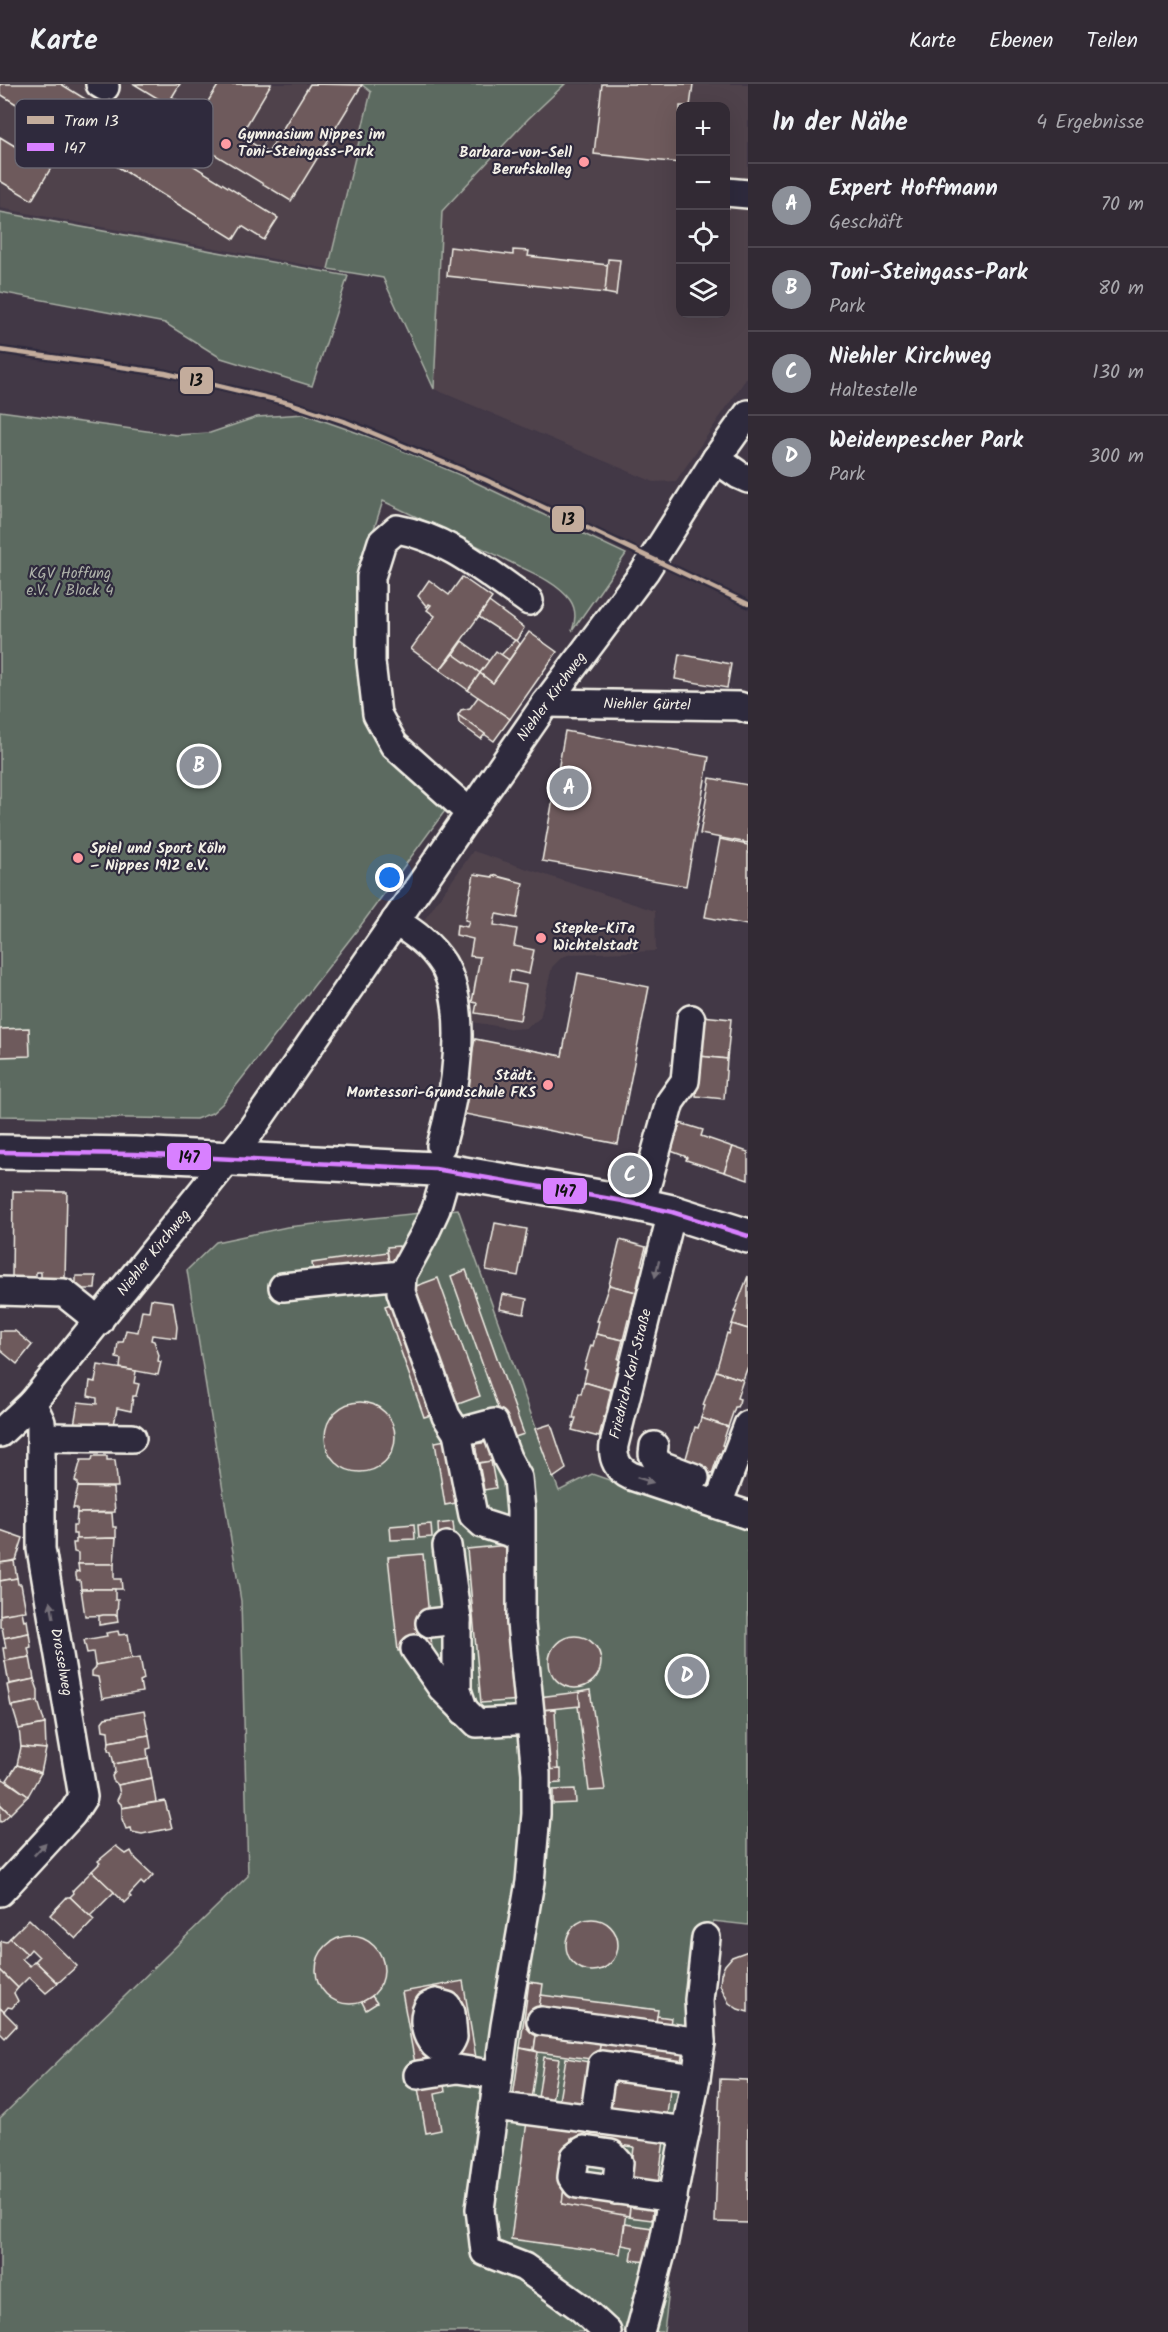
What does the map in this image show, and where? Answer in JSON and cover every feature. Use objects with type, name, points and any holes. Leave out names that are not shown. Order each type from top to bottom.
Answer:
[{"type":"main road","points":[[0,1152],[230,1158],[417,1167],[444,1158],[657,1209],[748,1236]]},
{"type":"street","points":[[730,192],[748,194]]},
{"type":"street","name":"Niehler Kirchweg","points":[[0,1433],[32,1403],[230,1158],[546,703],[645,571],[716,459],[748,414]]},
{"type":"street","points":[[716,459],[745,474]]},
{"type":"street","points":[[471,813],[393,745],[377,714],[371,662],[371,577],[382,542],[397,529],[411,531],[455,549],[529,601]]},
{"type":"street","name":"Niehler Gürtel","points":[[546,703],[739,706],[748,709]]},
{"type":"street","points":[[395,921],[418,935],[443,965],[456,1003],[454,1072],[436,1209],[402,1275],[402,1292],[446,1416],[457,1432],[472,1515],[483,1524],[520,1536]]},
{"type":"street","name":"Friedrich-Karl-Straße","points":[[691,1019],[685,1081],[670,1102],[657,1209],[614,1445],[614,1456],[618,1466],[626,1473],[721,1496],[748,1515]]},
{"type":"street","points":[[283,1287],[402,1275]]},
{"type":"street","points":[[0,1291],[64,1293],[99,1321]]},
{"type":"street","name":"Drosselweg","points":[[0,1892],[72,1814],[83,1797],[41,1549],[42,1437],[41,1422],[32,1403]]},
{"type":"street","points":[[457,1432],[494,1423],[507,1458],[518,1478],[521,1623],[536,1773],[536,1814],[530,1882],[498,2075],[480,2209],[485,2252],[524,2267],[580,2307],[607,2332]]},
{"type":"street","points":[[654,1446],[654,1457],[663,1467],[721,1496],[748,1425]]},
{"type":"street","points":[[42,1437],[132,1438]]},
{"type":"street","points":[[447,1546],[457,1620],[457,1690],[464,1712]]},
{"type":"street","points":[[430,1623],[457,1620]]},
{"type":"street","points":[[415,1649],[442,1688],[477,1723],[531,1720]]},
{"type":"street","points":[[640,2332],[655,2282],[696,2078],[701,2042],[699,2000],[706,1938]]},
{"type":"street","points":[[436,2003],[445,2058]]},
{"type":"street","points":[[541,2021],[701,2042]]},
{"type":"street","points":[[418,2075],[445,2058],[498,2075]]},
{"type":"street","points":[[594,2119],[602,2065],[696,2078]]},
{"type":"street","points":[[494,2106],[686,2131]]},
{"type":"street","points":[[616,2190],[673,2198]]},
{"type":"shaded area","points":[[0,84],[361,84],[371,91],[328,269],[0,208]]},
{"type":"shaded area","points":[[565,84],[748,84],[748,376],[676,481],[654,482],[434,389],[442,211],[528,119]]},
{"type":"shaded area","name":"Stepke-KiTa Wichtelstadt","points":[[473,851],[655,911],[656,951],[571,954],[562,957],[552,967],[540,1018],[526,1028],[514,1029],[460,1020],[417,930]]},
{"type":"green space","points":[[361,84],[565,84],[528,119],[442,211],[434,389],[383,278],[328,269],[371,92]]},
{"type":"green space","points":[[0,212],[348,276],[312,386],[221,358],[165,323],[0,292]]},
{"type":"green space","name":"KGV Hoffung e.V. / Block 4","points":[[0,411],[176,435],[210,433],[257,417],[304,414],[378,440],[460,475],[626,554],[572,631],[574,608],[564,593],[550,582],[383,501],[362,566],[358,595],[359,633],[390,759],[450,804],[361,925],[222,1104],[212,1113],[196,1119],[0,1116]]},
{"type":"green space","points":[[458,1209],[559,1491],[592,1474],[748,1528],[748,1925],[713,1921],[664,2332],[0,2332],[0,2118],[248,1876],[241,1601],[187,1270],[216,1242],[287,1227]]},
{"type":"building","points":[[0,84],[61,84],[85,99],[15,99],[15,103],[0,94]]},
{"type":"building","name":"Gymnasium Nippes im Toni-Steingass-Park","points":[[134,84],[180,84],[172,97],[175,99],[159,99]]},
{"type":"building","name":"Gymnasium Nippes im Toni-Steingass-Park","points":[[219,84],[271,84],[240,136],[268,153],[310,84],[362,85],[291,201],[213,153],[213,99],[210,99]]},
{"type":"building","points":[[602,84],[693,84],[691,102],[676,102],[676,163],[594,154]]},
{"type":"building","points":[[0,137],[15,146],[15,168],[51,168],[32,200],[0,181]]},
{"type":"building","points":[[119,168],[197,168],[278,218],[264,240],[242,226],[234,239]]},
{"type":"building","points":[[450,247],[513,255],[513,250],[529,251],[528,256],[608,265],[605,293],[447,276]]},
{"type":"building","points":[[608,259],[620,260],[616,295],[605,293]]},
{"type":"building","points":[[462,577],[492,598],[440,670],[411,649],[435,616],[427,610],[431,605],[427,607],[418,596],[429,580],[449,595]]},
{"type":"building","points":[[489,602],[524,628],[516,641],[479,617]]},
{"type":"building","points":[[529,632],[557,652],[510,719],[468,690],[480,673],[493,683]]},
{"type":"building","points":[[515,640],[520,644],[509,660],[501,655]]},
{"type":"building","points":[[462,641],[489,661],[480,673],[453,654]]},
{"type":"building","points":[[496,651],[509,660],[493,683],[480,673]]},
{"type":"building","points":[[453,654],[480,673],[468,690],[440,670]]},
{"type":"building","points":[[679,654],[731,664],[727,688],[675,679]]},
{"type":"building","points":[[478,697],[510,719],[494,741],[458,715],[461,710],[470,708]]},
{"type":"building","points":[[458,715],[485,734],[481,739],[459,723]]},
{"type":"building","points":[[565,731],[709,757],[686,886],[542,861]]},
{"type":"building","points":[[710,778],[748,785],[748,843],[700,834]]},
{"type":"building","points":[[720,839],[748,845],[748,925],[705,917]]},
{"type":"building","points":[[474,874],[493,877],[493,875],[523,883],[517,918],[496,914],[494,925],[517,929],[514,946],[534,950],[529,974],[511,970],[509,982],[526,985],[520,1020],[475,1013],[477,1003],[472,1002],[480,957],[470,956],[473,939],[456,935],[457,925],[467,927],[469,921],[465,920]]},
{"type":"building","name":"Städt. Montessori-Grundschule FKS","points":[[578,973],[649,987],[618,1144],[460,1113],[475,1039],[562,1056]]},
{"type":"building","points":[[702,1016],[731,1019],[727,1059],[699,1056]]},
{"type":"building","points":[[29,1028],[30,1056],[0,1057],[0,1029]]},
{"type":"building","points":[[699,1056],[727,1059],[724,1099],[696,1096]]},
{"type":"building","points":[[680,1123],[703,1130],[701,1136],[733,1147],[724,1172],[686,1160],[687,1157],[671,1151]]},
{"type":"building","points":[[733,1147],[748,1152],[748,1180],[724,1172]]},
{"type":"building","points":[[13,1191],[67,1192],[65,1278],[41,1278],[41,1272],[36,1272],[36,1277],[12,1277]]},
{"type":"building","points":[[495,1223],[527,1229],[518,1276],[486,1270]]},
{"type":"building","points":[[620,1240],[646,1247],[641,1265],[645,1266],[643,1275],[640,1274],[636,1292],[609,1285]]},
{"type":"building","points":[[399,1246],[402,1262],[389,1264],[387,1247]]},
{"type":"building","points":[[387,1252],[390,1267],[314,1278],[312,1263]]},
{"type":"building","points":[[466,1270],[524,1434],[509,1439],[451,1276]]},
{"type":"building","points":[[76,1276],[96,1276],[95,1289],[76,1289]]},
{"type":"building","points":[[748,1276],[748,1329],[732,1324],[736,1312],[734,1312]]},
{"type":"building","points":[[438,1278],[480,1396],[450,1407],[408,1289]]},
{"type":"building","points":[[609,1285],[636,1292],[631,1321],[628,1320],[623,1340],[596,1334],[599,1321],[597,1321]]},
{"type":"building","points":[[502,1294],[527,1299],[524,1314],[499,1309]]},
{"type":"building","points":[[151,1299],[173,1302],[177,1327],[176,1338],[152,1335],[151,1340],[154,1341],[159,1355],[158,1361],[161,1362],[158,1375],[120,1368],[121,1359],[116,1358],[118,1342],[123,1342],[126,1330],[138,1332],[142,1310],[149,1311]]},
{"type":"building","points":[[399,1301],[438,1413],[424,1417],[385,1306]]},
{"type":"building","points":[[732,1324],[748,1329],[748,1366],[743,1380],[716,1371],[727,1333],[729,1334]]},
{"type":"building","points":[[0,1331],[15,1331],[32,1345],[17,1364],[0,1350]]},
{"type":"building","points":[[596,1334],[623,1340],[618,1359],[621,1360],[619,1369],[617,1368],[611,1390],[584,1382],[587,1370],[584,1369]]},
{"type":"building","points":[[98,1365],[136,1371],[134,1383],[139,1384],[136,1396],[133,1396],[131,1411],[117,1408],[113,1431],[73,1431],[78,1402],[97,1404],[97,1398],[88,1396],[90,1381],[95,1382]]},
{"type":"building","points":[[716,1371],[743,1380],[737,1398],[740,1399],[739,1403],[735,1407],[728,1427],[701,1418],[705,1406],[703,1405]]},
{"type":"building","points":[[584,1382],[611,1390],[607,1418],[604,1417],[599,1437],[572,1430],[579,1393],[581,1394]]},
{"type":"building","points":[[367,1402],[380,1408],[389,1417],[393,1423],[395,1437],[393,1451],[385,1462],[374,1470],[353,1472],[335,1462],[327,1451],[325,1430],[335,1412],[346,1404]]},
{"type":"building","points":[[701,1418],[728,1427],[722,1445],[724,1446],[721,1454],[719,1453],[712,1474],[684,1465],[695,1427],[698,1428]]},
{"type":"building","points":[[551,1424],[566,1469],[553,1478],[535,1429]]},
{"type":"building","points":[[451,1439],[461,1502],[445,1505],[435,1442]]},
{"type":"building","points":[[489,1442],[492,1461],[478,1463],[475,1444]]},
{"type":"building","points":[[93,1456],[107,1456],[107,1460],[115,1460],[118,1487],[78,1487],[75,1481],[81,1460],[92,1460]]},
{"type":"building","points":[[491,1461],[496,1488],[484,1490],[479,1463]]},
{"type":"building","points":[[78,1487],[113,1488],[115,1512],[77,1513],[77,1508],[73,1508]]},
{"type":"building","points":[[77,1513],[112,1513],[116,1538],[76,1539],[76,1534],[73,1534],[73,1525],[76,1525]]},
{"type":"building","points":[[453,1522],[455,1541],[439,1543],[438,1524]]},
{"type":"building","points":[[414,1524],[415,1539],[391,1540],[390,1526]]},
{"type":"building","points":[[431,1524],[432,1537],[419,1538],[418,1525]]},
{"type":"building","points":[[0,1530],[23,1538],[16,1560],[0,1563]]},
{"type":"building","points":[[116,1538],[114,1564],[78,1564],[78,1553],[74,1552],[73,1543],[76,1543],[76,1539]]},
{"type":"building","points":[[508,1545],[521,1700],[481,1703],[467,1549]]},
{"type":"building","points":[[423,1554],[432,1648],[398,1651],[388,1557]]},
{"type":"building","points":[[14,1561],[17,1578],[0,1581],[0,1563]]},
{"type":"building","points":[[78,1564],[114,1564],[114,1579],[121,1579],[122,1589],[81,1589],[80,1580],[77,1580],[76,1576],[76,1571],[79,1572]]},
{"type":"building","points":[[17,1578],[18,1584],[21,1584],[26,1611],[0,1615],[0,1581]]},
{"type":"building","points":[[81,1589],[115,1589],[115,1600],[118,1600],[117,1615],[85,1616]]},
{"type":"building","points":[[22,1611],[24,1621],[27,1620],[29,1633],[4,1638],[2,1627],[0,1627],[0,1615]]},
{"type":"building","points":[[117,1615],[118,1622],[99,1625],[99,1616]]},
{"type":"building","points":[[118,1631],[119,1635],[128,1634],[132,1659],[95,1665],[93,1652],[87,1653],[84,1640],[107,1636],[106,1633]]},
{"type":"building","points":[[29,1633],[30,1657],[5,1661],[4,1638]]},
{"type":"building","points":[[575,1636],[585,1638],[593,1644],[599,1652],[601,1662],[599,1672],[593,1680],[585,1686],[575,1688],[565,1686],[557,1680],[551,1672],[549,1662],[551,1652],[557,1644],[565,1638]]},
{"type":"building","points":[[30,1657],[34,1679],[9,1684],[5,1661]]},
{"type":"building","points":[[140,1657],[144,1679],[140,1681],[142,1692],[102,1699],[98,1677],[92,1676],[95,1665]]},
{"type":"building","points":[[34,1679],[38,1690],[38,1701],[11,1706],[7,1685]]},
{"type":"building","points":[[590,1690],[605,1790],[589,1791],[578,1706],[580,1706],[579,1692]]},
{"type":"building","points":[[579,1692],[580,1706],[541,1710],[539,1697]]},
{"type":"building","points":[[38,1701],[45,1724],[19,1729],[12,1706]]},
{"type":"building","points":[[555,1709],[558,1770],[543,1770],[541,1710]]},
{"type":"building","points":[[144,1711],[149,1735],[109,1742],[108,1731],[103,1730],[102,1722],[105,1718]]},
{"type":"building","points":[[45,1724],[46,1749],[21,1747],[19,1729]]},
{"type":"building","points":[[149,1735],[151,1748],[147,1749],[148,1758],[114,1764],[111,1752],[108,1750],[109,1742]]},
{"type":"building","points":[[21,1747],[46,1749],[41,1773],[17,1765]]},
{"type":"building","points":[[148,1758],[152,1778],[118,1785],[113,1780],[114,1764]]},
{"type":"building","points":[[17,1765],[41,1773],[28,1796],[7,1780]]},
{"type":"building","points":[[561,1769],[561,1783],[544,1784],[543,1770]]},
{"type":"building","points":[[152,1778],[156,1802],[122,1808],[117,1800],[120,1794],[118,1785]]},
{"type":"building","points":[[3,1779],[28,1796],[10,1814],[0,1804],[0,1782]]},
{"type":"building","points":[[575,1789],[576,1803],[553,1804],[553,1790]]},
{"type":"building","points":[[165,1801],[172,1828],[142,1834],[132,1832],[131,1828],[126,1829],[122,1819],[122,1808]]},
{"type":"building","points":[[0,1804],[10,1814],[1,1822],[0,1821]]},
{"type":"building","points":[[116,1846],[126,1854],[131,1851],[134,1857],[153,1875],[144,1885],[141,1882],[125,1903],[92,1871],[100,1863],[98,1861]]},
{"type":"building","points":[[92,1871],[114,1892],[90,1916],[70,1897],[74,1893],[73,1890]]},
{"type":"building","points":[[67,1897],[70,1897],[94,1920],[76,1939],[50,1915]]},
{"type":"building","points":[[29,1919],[77,1966],[58,1983],[35,1961],[39,1957],[31,1949],[27,1954],[10,1938]]},
{"type":"building","points":[[592,1919],[602,1921],[610,1927],[616,1935],[618,1945],[616,1955],[610,1963],[602,1969],[592,1971],[582,1969],[574,1963],[568,1955],[566,1945],[568,1935],[574,1927],[582,1921]]},
{"type":"building","points":[[357,1936],[369,1942],[378,1951],[384,1963],[382,1983],[374,1994],[357,2004],[343,2004],[326,1994],[318,1983],[316,1963],[326,1946],[337,1938]]},
{"type":"building","points":[[10,1938],[27,1954],[22,1959],[30,1966],[35,1961],[58,1983],[46,1993],[29,1977],[18,1988],[0,1970],[0,1943]]},
{"type":"building","points":[[748,1951],[748,2012],[729,2003],[720,1985],[725,1965],[732,1957]]},
{"type":"building","points":[[0,1970],[18,1988],[14,1993],[18,2001],[4,2012],[0,2008]]},
{"type":"building","points":[[463,1981],[476,2058],[416,2069],[402,1992]]},
{"type":"building","points":[[529,1982],[543,1984],[534,2050],[520,2048]]},
{"type":"building","points":[[541,1995],[658,2010],[655,2030],[538,2015]]},
{"type":"building","points":[[372,1996],[377,2003],[366,2010],[362,2002]]},
{"type":"building","points":[[0,2008],[17,2025],[5,2038],[0,2033]]},
{"type":"building","points":[[657,2016],[671,2018],[669,2032],[655,2030]]},
{"type":"building","points":[[537,2029],[601,2038],[598,2060],[534,2050]]},
{"type":"building","points":[[601,2038],[683,2049],[680,2071],[598,2060]]},
{"type":"building","points":[[520,2048],[538,2052],[530,2106],[512,2104]]},
{"type":"building","points":[[544,2057],[559,2059],[551,2107],[537,2105]]},
{"type":"building","points":[[566,2058],[595,2063],[587,2112],[558,2107]]},
{"type":"building","points":[[607,2073],[671,2081],[666,2123],[602,2115]]},
{"type":"building","points":[[443,2078],[445,2092],[435,2094],[441,2130],[426,2133],[417,2082]]},
{"type":"building","points":[[720,2079],[748,2080],[748,2223],[715,2222]]},
{"type":"building","points":[[528,2114],[665,2133],[657,2192],[628,2188],[625,2155],[633,2156],[634,2147],[571,2138],[562,2204],[626,2213],[620,2254],[511,2239]]},
{"type":"building","points":[[564,2187],[631,2197],[629,2216],[562,2204]]},
{"type":"building","points":[[631,2197],[654,2199],[652,2220],[629,2217]]},
{"type":"building","points":[[625,2224],[652,2228],[647,2262],[631,2260],[633,2247],[622,2245]]},
{"type":"tram line","name":"13","points":[[0,350],[165,373],[289,403],[346,422],[486,480],[748,604]]},
{"type":"transit line","name":"147","points":[[0,1152],[134,1154],[435,1169],[623,1201],[672,1212],[748,1236]]},
{"type":"place","name":"Gymnasium Nippes im Toni-Steingass-Park","points":[[226,144]]},
{"type":"place","name":"Barbara-von-Sell Berufskolleg","points":[[584,162]]},
{"type":"place","name":"Toni-Steingass-Park","points":[[199,766]]},
{"type":"place","name":"Expert Hoffmann","points":[[569,788]]},
{"type":"place","name":"Spiel und Sport Köln – Nippes 1912 e.V.","points":[[78,858]]},
{"type":"place","name":"Stepke-KiTa Wichtelstadt","points":[[541,938]]},
{"type":"place","name":"Städt. Montessori-Grundschule FKS","points":[[548,1085]]},
{"type":"place","name":"Niehler Kirchweg","points":[[630,1175]]},
{"type":"place","name":"Weidenpescher Park","points":[[687,1676]]}]
